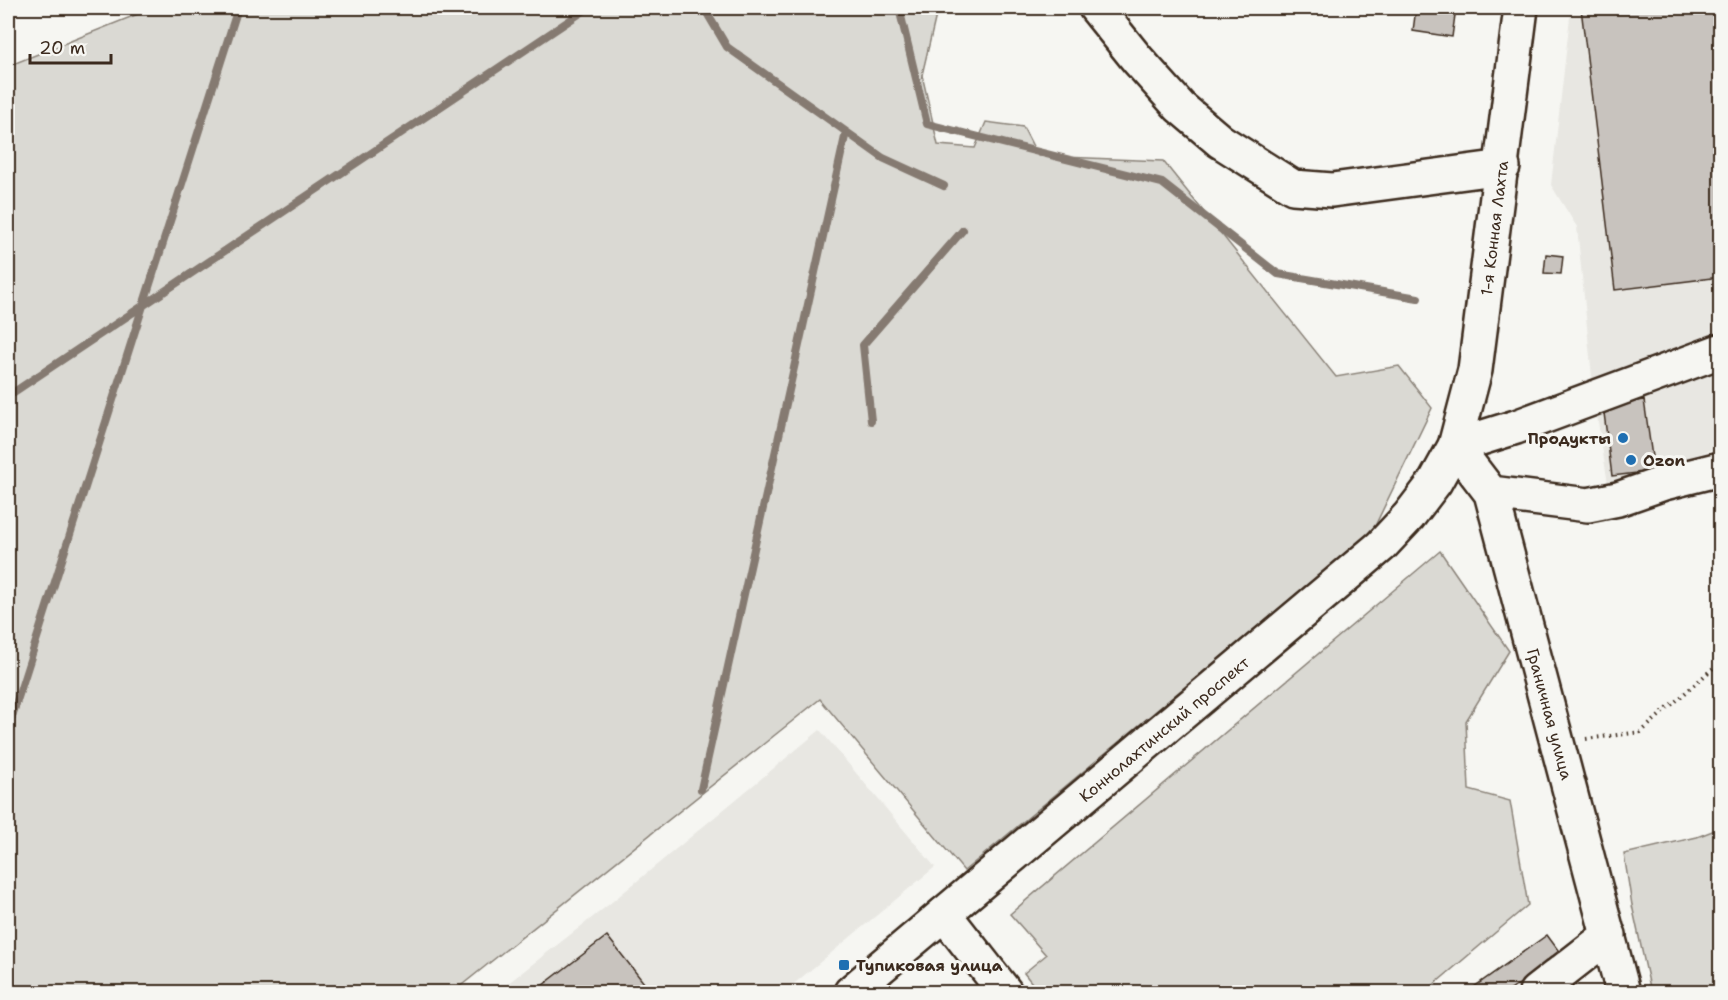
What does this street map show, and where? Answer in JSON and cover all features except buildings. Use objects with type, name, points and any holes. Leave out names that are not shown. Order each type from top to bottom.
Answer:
[{"type":"street","points":[[1096,8],[1180,107],[1220,141],[1293,187],[1332,190],[1503,167]]},
{"type":"street","name":"1-я Конная Лахта","points":[[1455,446],[1475,370],[1503,167],[1521,8]]},
{"type":"street","points":[[1455,446],[1516,427],[1720,351]]},
{"type":"street","name":"Граничная улица","points":[[1455,446],[1491,493],[1623,993]]},
{"type":"street","name":"Коннолахтинский проспект","points":[[851,993],[1381,546],[1409,516],[1435,482],[1455,446]]},
{"type":"street","points":[[1491,493],[1588,505],[1618,499],[1665,483],[1720,469]]},
{"type":"street","points":[[945,914],[1005,993]]},
{"type":"street","points":[[1536,993],[1609,935]]},
{"type":"path","points":[[1557,743],[1641,732],[1720,663]]},
{"type":"shaded area","points":[[153,8],[933,8],[937,11],[922,75],[938,145],[975,148],[986,122],[1023,127],[1038,156],[1163,161],[1336,377],[1399,366],[1432,408],[1373,530],[964,871],[820,699],[453,992],[8,992],[8,66]]},
{"type":"shaded area","points":[[1571,8],[1720,8],[1720,447],[1608,484],[1594,397],[1577,227],[1551,185]]},
{"type":"shaded area","points":[[1440,551],[1509,651],[1466,721],[1469,790],[1510,801],[1528,905],[1425,992],[1039,992],[1024,973],[1046,955],[1010,914]]},
{"type":"shaded area","points":[[820,730],[935,867],[784,992],[497,992],[607,906]]},
{"type":"shaded area","points":[[1720,828],[1720,992],[1651,992],[1632,905],[1624,854],[1697,837]]},
{"type":"waterway","points":[[8,729],[238,8]]},
{"type":"waterway","points":[[8,396],[588,8]]},
{"type":"waterway","points":[[704,8],[727,47],[883,158],[944,186]]},
{"type":"waterway","points":[[899,8],[927,124],[1162,183],[1278,274],[1418,298]]},
{"type":"waterway","points":[[701,789],[846,132]]},
{"type":"waterway","points":[[871,421],[863,345],[963,230]]},
{"type":"place","name":"Продукты","points":[[1623,438]]},
{"type":"place","name":"Ozon","points":[[1631,460]]},
{"type":"place","name":"Тупиковая улица","points":[[844,965]]}]
